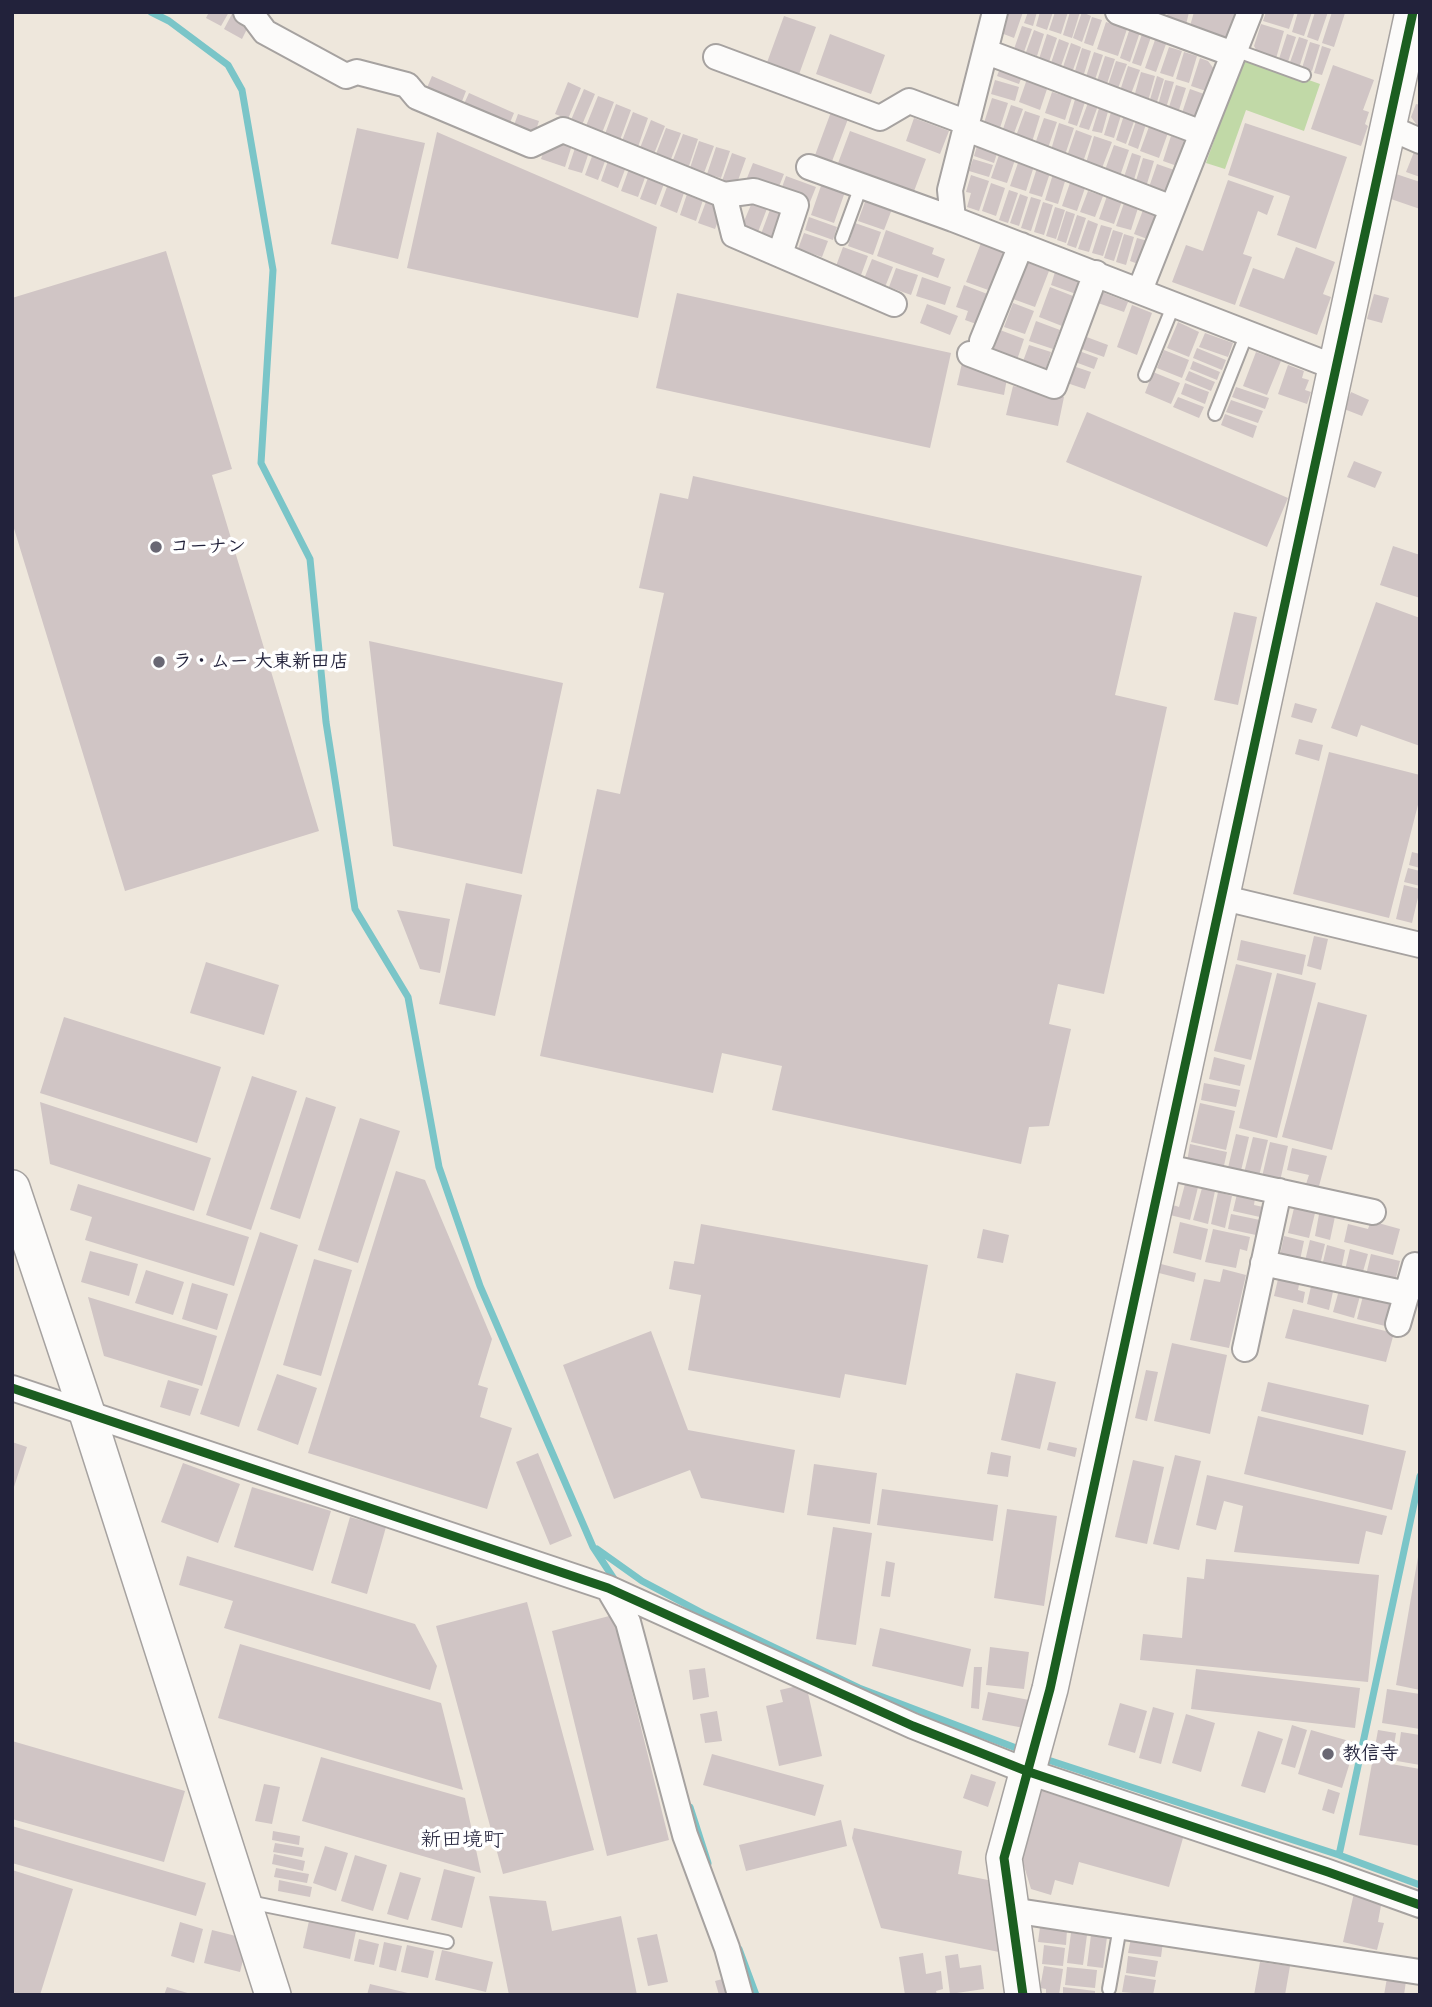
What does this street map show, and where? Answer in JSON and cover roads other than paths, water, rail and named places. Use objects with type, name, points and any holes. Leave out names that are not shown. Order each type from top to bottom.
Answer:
[{"type":"street","points":[[246,12],[253,16],[265,32],[345,76],[357,72],[407,85],[417,97],[531,145],[562,130],[724,195],[754,191],[796,205],[780,254]]},
{"type":"street","points":[[953,219],[950,190],[995,12]]},
{"type":"street","points":[[1118,12],[1234,52]]},
{"type":"street","points":[[1140,290],[1250,12]]},
{"type":"street","points":[[1023,1995],[1004,1858],[1050,1689],[1413,12]]},
{"type":"street","points":[[987,52],[1202,133]]},
{"type":"street","points":[[716,57],[880,118],[909,101],[1172,208]]},
{"type":"street","points":[[1388,127],[1420,141]]},
{"type":"street","points":[[809,167],[1096,273],[1336,368]]},
{"type":"street","points":[[724,195],[734,235],[894,304]]},
{"type":"street","points":[[1021,245],[976,348],[1054,386],[1096,273]]},
{"type":"street","points":[[1220,897],[1420,945]]},
{"type":"street","points":[[1162,1166],[1373,1212]]},
{"type":"street","points":[[12,1188],[88,1413],[273,1995]]},
{"type":"street","points":[[1245,1349],[1279,1191]]},
{"type":"street","points":[[1264,1263],[1407,1294]]},
{"type":"street","points":[[1398,1324],[1415,1265]]},
{"type":"street","points":[[12,1388],[608,1588],[913,1726],[1029,1772],[1420,1905]]},
{"type":"street","points":[[608,1588],[628,1622],[685,1835],[727,1948],[740,1995]]},
{"type":"street","points":[[1011,1910],[1420,1972]]},
{"type":"lane","points":[[1234,52],[1304,75]]},
{"type":"lane","points":[[842,238],[861,186]]},
{"type":"lane","points":[[1145,375],[1174,304]]},
{"type":"lane","points":[[1215,414],[1247,333]]},
{"type":"lane","points":[[243,1901],[447,1942]]},
{"type":"lane","points":[[1109,1989],[1120,1927]]},
{"type":"waterway","points":[[151,12],[169,21],[228,65],[242,90],[273,270],[261,463],[310,559],[326,722],[355,909],[408,997],[439,1167],[480,1286],[593,1547],[618,1585]]},
{"type":"waterway","points":[[1339,1855],[1420,1476]]},
{"type":"waterway","points":[[597,1549],[642,1581],[706,1615],[859,1688],[1024,1751]]},
{"type":"waterway","points":[[1042,1758],[1339,1855],[1420,1885]]},
{"type":"waterway","points":[[690,1807],[708,1863]]},
{"type":"waterway","points":[[739,1949],[756,1995]]},
{"type":"place","name":"コーナン","points":[[156,547]]},
{"type":"place","name":"ラ・ムー 大東新田店","points":[[159,662]]},
{"type":"place","name":"教信寺","points":[[1328,1754]]},
{"type":"district","name":"新田境町","points":[[462,1841]]}]
